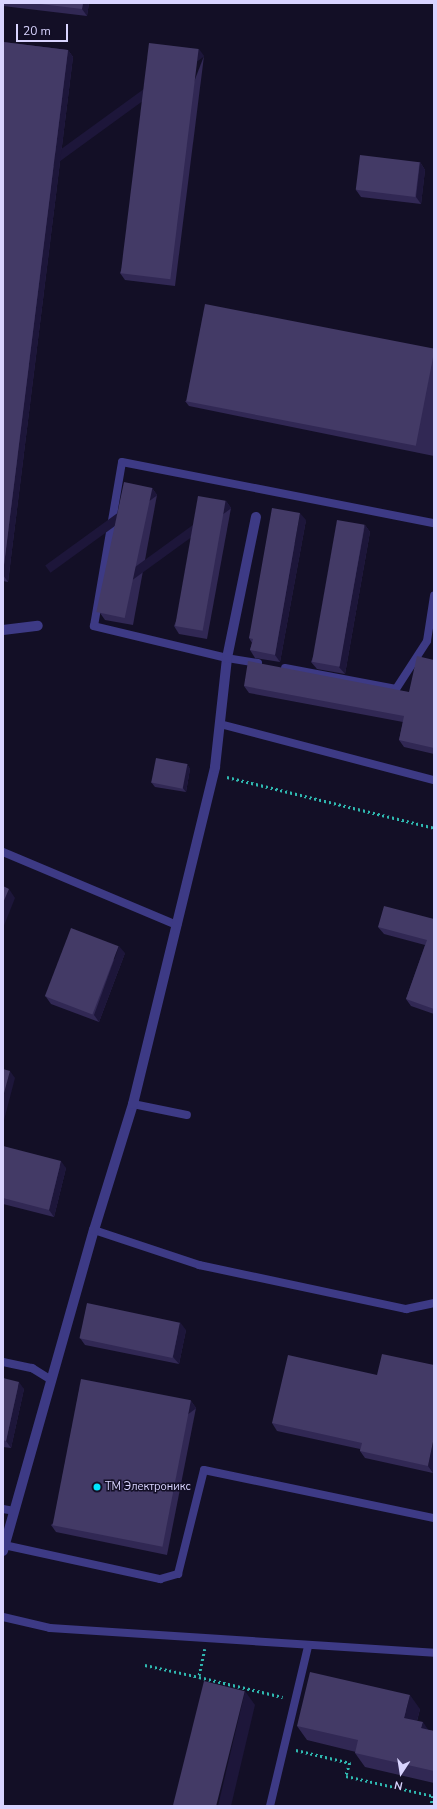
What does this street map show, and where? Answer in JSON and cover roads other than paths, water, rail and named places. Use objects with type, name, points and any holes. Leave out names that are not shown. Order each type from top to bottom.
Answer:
[{"type":"street","points":[[4,1548],[94,1230],[133,1104],[214,774],[227,658],[256,517]]},
{"type":"street","points":[[3,630],[38,626]]},
{"type":"lane","points":[[434,523],[122,462],[94,626],[227,658],[396,689],[430,641],[434,596]]},
{"type":"lane","points":[[220,724],[434,780]]},
{"type":"lane","points":[[3,852],[177,925]]},
{"type":"lane","points":[[133,1104],[151,1109],[188,1115]]},
{"type":"lane","points":[[94,1230],[199,1265],[406,1309],[434,1303]]},
{"type":"lane","points":[[3,1362],[32,1368],[51,1380]]},
{"type":"lane","points":[[4,1548],[160,1579],[178,1574],[204,1470],[434,1518]]},
{"type":"lane","points":[[3,1509],[14,1511]]},
{"type":"lane","points":[[3,1617],[50,1628],[308,1646],[434,1653]]},
{"type":"lane","points":[[270,1806],[308,1646]]},
{"type":"place","name":"ТМ Электроникс","points":[[97,1487]]}]
